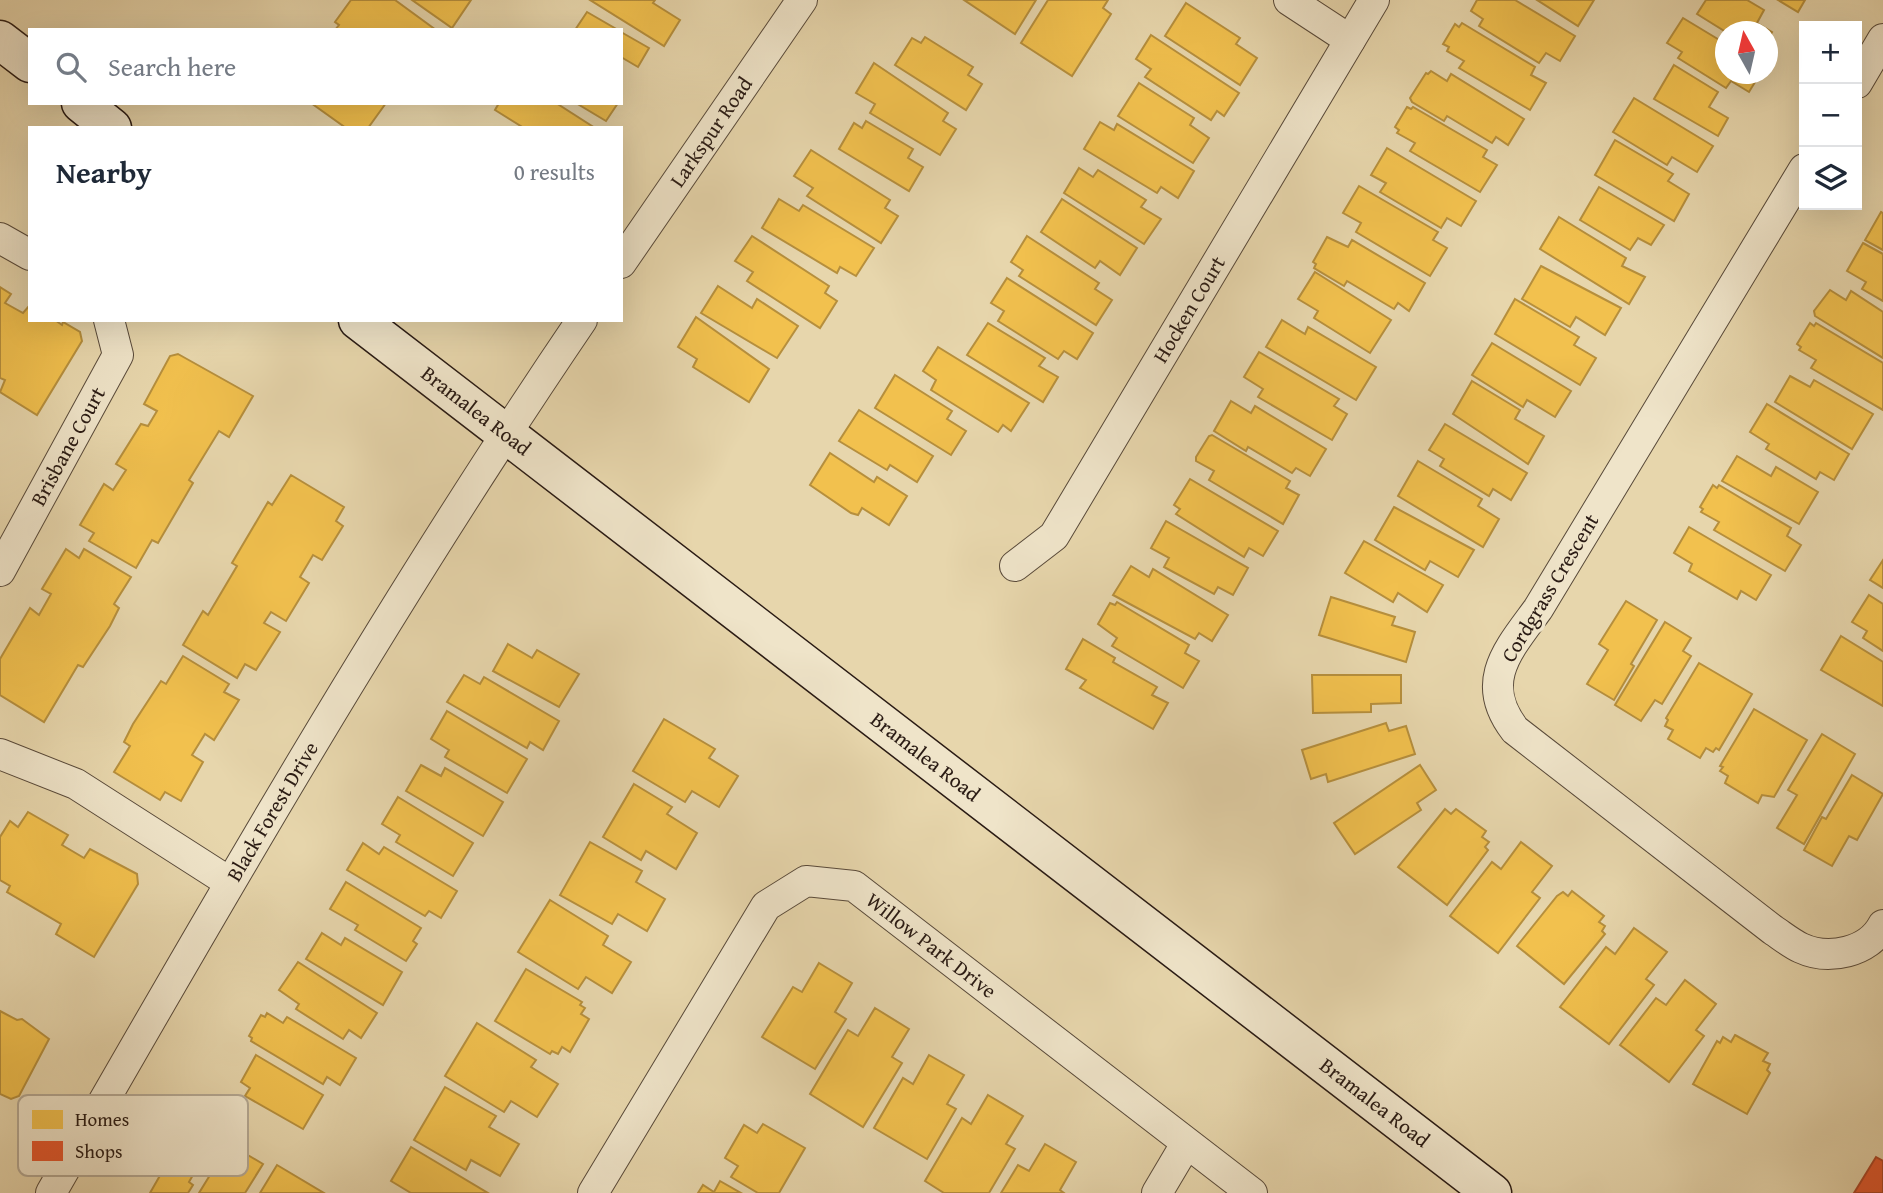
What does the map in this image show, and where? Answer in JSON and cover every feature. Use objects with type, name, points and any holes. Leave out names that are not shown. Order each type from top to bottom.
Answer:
[{"type":"main road","points":[[0,40],[28,62]]},
{"type":"main road","points":[[83,105],[109,126]]},
{"type":"main road","name":"Bramalea Road","points":[[361,322],[1492,1193]]},
{"type":"street","name":"Larkspur Road","points":[[623,260],[802,0]]},
{"type":"street","points":[[1289,0],[1350,40]]},
{"type":"street","name":"Hocken Court","points":[[1015,566],[1054,536],[1374,0]]},
{"type":"street","points":[[1862,75],[1883,39]]},
{"type":"street","name":"Cordgrass Crescent","points":[[1799,177],[1538,609],[1507,653],[1497,680],[1500,711],[1515,730],[1763,922],[1803,949],[1837,953],[1859,949],[1877,938],[1883,925]]},
{"type":"street","points":[[0,238],[28,254]]},
{"type":"street","name":"Brisbane Court","points":[[0,571],[118,355],[110,322]]},
{"type":"street","points":[[504,435],[581,322]]},
{"type":"street","name":"Black Forest Drive","points":[[107,1095],[229,882],[504,435]]},
{"type":"street","points":[[0,754],[76,784],[229,882]]},
{"type":"street","name":"Willow Park Drive","points":[[593,1193],[766,906],[806,881],[854,886],[1252,1193]]},
{"type":"street","points":[[1157,1193],[1186,1144]]},
{"type":"street","name":"Black Forest Drive","points":[[51,1193],[61,1176]]},
{"type":"building: Homes","points":[[351,0],[395,0],[433,28],[337,28],[339,25],[335,22]]},
{"type":"building: Homes","points":[[412,0],[471,0],[452,28]]},
{"type":"building: Homes","points":[[590,0],[655,0],[653,3],[680,20],[664,46]]},
{"type":"building: Homes","points":[[964,0],[1036,0],[1015,34]]},
{"type":"building: Homes","points":[[1048,0],[1108,0],[1103,8],[1111,14],[1072,76],[1021,43]]},
{"type":"building: Homes","points":[[1477,0],[1515,0],[1575,36],[1560,61],[1546,53],[1539,63],[1479,26],[1483,19],[1471,11]]},
{"type":"building: Homes","points":[[1537,0],[1594,0],[1578,26]]},
{"type":"building: Homes","points":[[1706,0],[1747,0],[1764,10],[1758,21],[1715,21],[1715,25],[1697,14]]},
{"type":"building: Homes","points":[[1778,0],[1805,0],[1798,12]]},
{"type":"building: Homes","points":[[1186,3],[1240,38],[1236,44],[1257,58],[1240,85],[1165,36]]},
{"type":"building: Homes","points":[[587,12],[615,28],[576,28]]},
{"type":"building: Homes","points":[[1683,18],[1715,37],[1715,81],[1678,58],[1682,52],[1667,43]]},
{"type":"building: Homes","points":[[1462,23],[1535,67],[1531,75],[1546,83],[1530,110],[1459,68],[1464,61],[1447,51],[1449,47],[1443,44],[1455,24],[1459,27]]},
{"type":"building: Homes","points":[[623,33],[649,48],[638,67],[623,58]]},
{"type":"building: Homes","points":[[1151,35],[1239,93],[1224,116],[1217,111],[1211,120],[1145,77],[1151,69],[1136,59]]},
{"type":"building: Homes","points":[[925,37],[973,67],[968,75],[982,84],[966,110],[895,65],[912,38],[921,43]]},
{"type":"building: Homes","points":[[874,63],[948,113],[943,121],[956,129],[940,155],[870,113],[875,104],[856,93]]},
{"type":"building: Homes","points":[[1674,65],[1718,92],[1709,107],[1728,118],[1718,136],[1654,99]]},
{"type":"building: Homes","points":[[1431,71],[1447,81],[1451,74],[1524,119],[1508,145],[1496,137],[1492,143],[1447,116],[1444,121],[1412,102],[1410,98],[1426,73]]},
{"type":"building: Homes","points":[[1139,83],[1194,118],[1190,125],[1209,138],[1193,163],[1118,116]]},
{"type":"building: Homes","points":[[1736,84],[1754,84],[1749,92]]},
{"type":"building: Homes","points":[[1634,98],[1713,146],[1697,172],[1672,157],[1667,165],[1613,132]]},
{"type":"building: Homes","points":[[314,105],[385,105],[369,126],[343,126]]},
{"type":"building: Homes","points":[[498,105],[559,105],[592,126],[521,126],[495,110]]},
{"type":"building: Homes","points":[[579,105],[617,105],[606,121]]},
{"type":"building: Homes","points":[[1407,107],[1413,107],[1487,150],[1483,157],[1497,165],[1480,192],[1410,151],[1415,143],[1397,133],[1399,130],[1395,127]]},
{"type":"building: Homes","points":[[866,121],[913,149],[908,158],[923,167],[909,191],[839,149],[854,123],[862,128]]},
{"type":"building: Homes","points":[[1100,122],[1114,130],[1117,124],[1194,171],[1178,198],[1161,187],[1157,193],[1084,149]]},
{"type":"building: Homes","points":[[1615,140],[1673,174],[1668,181],[1689,194],[1674,221],[1595,175]]},
{"type":"building: Homes","points":[[1387,148],[1476,201],[1461,226],[1447,218],[1441,228],[1380,192],[1386,183],[1371,175]]},
{"type":"building: Homes","points":[[811,150],[890,200],[885,208],[898,216],[881,243],[807,196],[813,188],[794,176]]},
{"type":"building: Homes","points":[[1079,168],[1093,177],[1098,170],[1146,200],[1141,207],[1161,219],[1144,244],[1064,193]]},
{"type":"building: Homes","points":[[1359,186],[1438,232],[1433,240],[1447,248],[1430,276],[1356,232],[1361,223],[1343,213]]},
{"type":"building: Homes","points":[[1599,187],[1664,225],[1651,245],[1638,238],[1630,250],[1580,220]]},
{"type":"building: Homes","points":[[779,199],[799,211],[803,205],[874,248],[856,276],[840,267],[837,273],[762,228]]},
{"type":"building: Homes","points":[[1062,199],[1137,248],[1120,275],[1100,261],[1095,268],[1041,232]]},
{"type":"building: Homes","points":[[1881,212],[1883,213],[1883,250],[1865,240]]},
{"type":"building: Homes","points":[[1559,217],[1626,258],[1622,266],[1645,277],[1629,304],[1540,249]]},
{"type":"building: Homes","points":[[752,236],[829,286],[825,293],[837,301],[820,328],[747,281],[753,272],[735,261]]},
{"type":"building: Homes","points":[[1027,236],[1099,283],[1095,289],[1112,300],[1096,325],[1019,276],[1023,270],[1011,262]]},
{"type":"building: Homes","points":[[1327,237],[1348,247],[1352,240],[1425,283],[1409,311],[1398,303],[1394,309],[1347,281],[1344,286],[1314,268],[1316,264],[1313,262]]},
{"type":"building: Homes","points":[[1863,243],[1883,254],[1883,301],[1862,289],[1866,282],[1847,271]]},
{"type":"building: Homes","points":[[1541,266],[1621,308],[1605,335],[1576,317],[1570,327],[1522,299]]},
{"type":"building: Homes","points":[[1315,272],[1391,320],[1370,353],[1314,318],[1318,311],[1298,299]]},
{"type":"building: Homes","points":[[1007,278],[1093,333],[1077,359],[1064,351],[1058,359],[998,321],[1004,311],[991,303]]},
{"type":"building: Homes","points":[[718,286],[752,308],[757,299],[798,326],[777,358],[701,313]]},
{"type":"building: Homes","points":[[0,287],[11,294],[5,303],[23,313],[28,307],[28,322],[58,322],[62,325],[63,322],[80,332],[82,341],[37,415],[0,392],[5,380],[0,378]]},
{"type":"building: Homes","points":[[1830,290],[1846,300],[1851,291],[1883,312],[1883,358],[1815,316],[1814,311]]},
{"type":"building: Homes","points":[[1515,299],[1579,337],[1574,345],[1596,358],[1580,385],[1495,334]]},
{"type":"building: Homes","points":[[696,317],[769,369],[749,402],[693,367],[697,359],[678,347]]},
{"type":"building: Homes","points":[[1282,320],[1305,334],[1308,327],[1376,367],[1356,400],[1266,347]]},
{"type":"building: Homes","points":[[988,323],[1045,358],[1039,366],[1058,377],[1043,402],[967,355]]},
{"type":"building: Homes","points":[[1810,323],[1814,326],[1816,323],[1883,363],[1883,410],[1811,368],[1816,360],[1799,350],[1801,347],[1797,344]]},
{"type":"building: Homes","points":[[1492,343],[1571,391],[1555,417],[1527,400],[1523,407],[1472,375]]},
{"type":"building: Homes","points":[[938,347],[1029,403],[1011,431],[1003,425],[998,432],[931,390],[936,380],[923,371]]},
{"type":"building: Homes","points":[[1259,352],[1339,399],[1334,406],[1347,414],[1332,440],[1258,397],[1263,389],[1244,377]]},
{"type":"building: Homes","points":[[178,354],[253,396],[229,437],[219,431],[189,480],[193,483],[158,543],[152,540],[136,568],[89,541],[94,533],[80,525],[104,484],[113,490],[126,470],[116,464],[141,424],[148,426],[157,411],[144,404],[170,356]]},
{"type":"building: Homes","points":[[895,375],[952,411],[947,419],[966,431],[951,455],[875,408]]},
{"type":"building: Homes","points":[[1790,376],[1810,387],[1814,380],[1873,414],[1852,449],[1775,402]]},
{"type":"building: Homes","points":[[1472,381],[1520,410],[1515,419],[1544,436],[1528,464],[1453,414]]},
{"type":"building: Homes","points":[[1231,401],[1251,413],[1255,406],[1326,449],[1310,476],[1296,468],[1292,473],[1248,447],[1246,451],[1214,431]]},
{"type":"building: Homes","points":[[1767,404],[1849,454],[1834,480],[1820,472],[1816,479],[1766,449],[1769,444],[1750,432]]},
{"type":"building: Homes","points":[[859,410],[933,456],[917,482],[890,465],[887,470],[839,441]]},
{"type":"building: Homes","points":[[1445,424],[1527,473],[1511,500],[1493,489],[1489,496],[1440,466],[1444,459],[1429,450]]},
{"type":"building: Homes","points":[[1212,435],[1290,481],[1286,488],[1299,495],[1283,524],[1209,480],[1214,471],[1196,461],[1196,457]]},
{"type":"building: Homes","points":[[830,453],[874,482],[877,477],[907,496],[889,525],[862,508],[858,515],[851,513],[810,485]]},
{"type":"building: Homes","points":[[1737,456],[1771,476],[1776,467],[1818,492],[1799,524],[1722,481]]},
{"type":"building: Homes","points":[[1418,461],[1482,499],[1478,506],[1499,519],[1483,547],[1398,496]]},
{"type":"building: Homes","points":[[291,475],[344,507],[336,521],[343,526],[322,560],[313,555],[300,577],[309,583],[286,621],[271,612],[264,623],[280,632],[256,670],[245,664],[237,678],[183,645],[203,611],[208,615],[237,566],[232,563],[268,502],[272,505]]},
{"type":"building: Homes","points":[[1190,479],[1278,531],[1263,556],[1249,548],[1244,557],[1176,514],[1180,509],[1174,505]]},
{"type":"building: Homes","points":[[1713,485],[1717,488],[1719,485],[1791,528],[1787,536],[1801,545],[1785,571],[1714,530],[1719,522],[1701,512],[1703,509],[1700,507]]},
{"type":"building: Homes","points":[[1394,507],[1474,550],[1458,577],[1430,561],[1425,570],[1375,540]]},
{"type":"building: Homes","points":[[1166,521],[1248,568],[1233,595],[1218,587],[1214,594],[1164,567],[1169,558],[1151,548]]},
{"type":"building: Homes","points":[[1689,527],[1771,575],[1756,600],[1741,591],[1737,599],[1689,571],[1692,564],[1674,553]]},
{"type":"building: Homes","points":[[1364,541],[1443,585],[1427,612],[1398,593],[1393,602],[1345,573]]},
{"type":"building: Homes","points":[[66,549],[79,558],[84,549],[131,577],[114,604],[119,608],[110,626],[83,667],[78,665],[44,722],[0,695],[0,659],[30,608],[39,615],[51,594],[42,589]]},
{"type":"building: Homes","points":[[1883,560],[1883,588],[1870,580]]},
{"type":"building: Homes","points":[[1131,566],[1149,577],[1153,569],[1228,615],[1212,641],[1199,633],[1195,639],[1113,595]]},
{"type":"building: Homes","points":[[1869,595],[1883,604],[1883,651],[1863,638],[1867,631],[1852,622]]},
{"type":"building: Homes","points":[[1331,597],[1395,617],[1392,625],[1415,632],[1406,662],[1319,635]]},
{"type":"building: Homes","points":[[1626,601],[1657,620],[1614,700],[1587,684],[1608,650],[1599,644]]},
{"type":"building: Homes","points":[[1117,602],[1189,645],[1185,653],[1199,661],[1183,688],[1112,646],[1117,638],[1098,624],[1110,603],[1115,605]]},
{"type":"building: Homes","points":[[1665,622],[1691,638],[1683,651],[1691,656],[1662,704],[1655,700],[1641,721],[1615,705]]},
{"type":"building: Homes","points":[[1841,636],[1883,662],[1883,706],[1821,670]]},
{"type":"building: Homes","points":[[1083,639],[1115,658],[1113,662],[1157,687],[1152,695],[1168,703],[1153,729],[1080,688],[1086,680],[1066,669]]},
{"type":"building: Homes","points":[[508,644],[532,658],[537,650],[579,674],[559,707],[493,671]]},
{"type":"building: Homes","points":[[183,656],[229,684],[224,692],[239,700],[214,740],[205,734],[192,755],[203,762],[181,801],[165,792],[160,800],[114,772],[130,746],[124,742],[133,724],[161,681],[166,684]]},
{"type":"building: Homes","points":[[1699,663],[1752,694],[1719,750],[1716,748],[1713,752],[1706,748],[1700,758],[1668,739],[1673,730],[1665,726],[1668,720],[1666,718]]},
{"type":"building: Homes","points":[[464,675],[480,684],[484,677],[559,721],[543,750],[530,742],[527,748],[447,702]]},
{"type":"building: Homes","points":[[1312,675],[1401,675],[1401,703],[1371,704],[1371,712],[1313,713]]},
{"type":"building: Homes","points":[[1754,709],[1807,740],[1774,797],[1762,795],[1758,803],[1725,783],[1728,776],[1720,771],[1723,767],[1720,766]]},
{"type":"building: Homes","points":[[447,711],[527,759],[507,793],[445,757],[449,750],[431,739]]},
{"type":"building: Homes","points":[[664,719],[715,749],[709,758],[738,776],[719,807],[692,791],[685,802],[633,771]]},
{"type":"building: Homes","points":[[1386,723],[1389,731],[1406,726],[1415,754],[1328,782],[1326,774],[1311,779],[1302,750]]},
{"type":"building: Homes","points":[[1822,734],[1855,754],[1804,844],[1777,828],[1797,795],[1788,790]]},
{"type":"building: Homes","points":[[421,765],[441,776],[445,768],[503,802],[483,836],[406,791]]},
{"type":"building: Homes","points":[[1420,765],[1436,790],[1417,803],[1421,810],[1355,854],[1334,823]]},
{"type":"building: Homes","points":[[1852,775],[1883,794],[1857,840],[1849,836],[1832,866],[1804,850],[1822,817],[1826,819]]},
{"type":"building: Homes","points":[[634,784],[672,807],[667,814],[697,833],[676,869],[646,851],[641,860],[603,837]]},
{"type":"building: Homes","points":[[398,797],[473,843],[453,876],[396,842],[400,835],[382,824]]},
{"type":"building: Homes","points":[[1445,809],[1451,814],[1456,809],[1486,831],[1482,837],[1489,842],[1485,847],[1488,850],[1447,905],[1398,867]]},
{"type":"building: Homes","points":[[28,812],[68,835],[62,845],[84,858],[90,849],[137,874],[138,884],[94,957],[56,934],[61,924],[7,892],[10,886],[0,880],[0,837],[10,821],[18,827]]},
{"type":"building: Homes","points":[[590,842],[642,871],[636,882],[665,899],[647,931],[618,914],[612,924],[560,895]]},
{"type":"building: Homes","points":[[1521,842],[1552,866],[1532,892],[1540,898],[1498,953],[1450,916],[1492,862],[1501,869]]},
{"type":"building: Homes","points":[[363,843],[379,854],[384,847],[457,891],[441,918],[429,911],[425,916],[347,870]]},
{"type":"building: Homes","points":[[346,882],[421,928],[413,941],[417,944],[406,961],[355,930],[358,925],[330,909]]},
{"type":"building: Homes","points":[[1572,891],[1604,916],[1599,922],[1605,926],[1602,931],[1605,934],[1564,984],[1517,946],[1557,896],[1563,892],[1568,896]]},
{"type":"building: Homes","points":[[550,900],[608,936],[603,945],[631,962],[612,993],[586,977],[578,989],[518,952]]},
{"type":"building: Homes","points":[[1634,928],[1667,952],[1646,979],[1654,985],[1609,1044],[1560,1007],[1606,947],[1615,954]]},
{"type":"building: Homes","points":[[322,933],[341,945],[345,938],[402,972],[383,1005],[306,959]]},
{"type":"building: Homes","points":[[298,962],[377,1013],[361,1038],[349,1030],[343,1039],[296,1009],[299,1004],[279,990]]},
{"type":"building: Homes","points":[[819,963],[852,983],[835,1012],[846,1019],[815,1069],[762,1037],[793,987],[802,992]]},
{"type":"building: Homes","points":[[526,969],[582,1002],[580,1005],[585,1008],[581,1014],[589,1019],[570,1052],[562,1047],[558,1054],[552,1051],[550,1054],[495,1021]]},
{"type":"building: Homes","points":[[1685,980],[1716,1004],[1696,1030],[1704,1036],[1669,1082],[1620,1045],[1656,998],[1666,1005]]},
{"type":"building: Homes","points":[[875,1008],[909,1029],[892,1057],[902,1063],[863,1127],[810,1094],[848,1030],[858,1036]]},
{"type":"building: Homes","points":[[0,1011],[17,1020],[22,1019],[49,1039],[20,1095],[11,1099],[0,1094]]},
{"type":"building: Homes","points":[[267,1013],[283,1023],[287,1017],[356,1058],[340,1085],[327,1077],[323,1084],[251,1041],[249,1036],[261,1015],[265,1017]]},
{"type":"building: Homes","points":[[477,1023],[536,1060],[531,1067],[558,1084],[537,1117],[511,1101],[504,1112],[445,1076]]},
{"type":"building: Homes","points":[[1735,1035],[1768,1053],[1763,1061],[1770,1064],[1767,1070],[1770,1073],[1747,1114],[1693,1084],[1717,1041],[1720,1043],[1723,1037],[1731,1042]]},
{"type":"building: Homes","points":[[256,1055],[323,1095],[303,1129],[248,1098],[246,1095],[250,1088],[241,1082]]},
{"type":"building: Homes","points":[[929,1055],[964,1075],[947,1104],[956,1109],[927,1159],[874,1128],[903,1078],[913,1084]]},
{"type":"building: Homes","points":[[445,1087],[496,1116],[489,1127],[519,1144],[500,1176],[471,1160],[466,1170],[414,1140]]},
{"type":"building: Homes","points":[[988,1095],[1023,1116],[1006,1144],[1015,1149],[989,1193],[944,1193],[925,1181],[962,1118],[971,1124]]},
{"type":"building: Homes","points":[[763,1124],[805,1148],[779,1193],[758,1193],[731,1177],[738,1166],[725,1158],[744,1125],[757,1133]]},
{"type":"building: Homes","points":[[1045,1144],[1076,1162],[1060,1190],[1064,1193],[1001,1193],[1018,1165],[1029,1171]]},
{"type":"building: Homes","points":[[411,1147],[488,1193],[411,1193],[391,1181]]},
{"type":"building: Homes","points":[[248,1155],[263,1164],[245,1193],[199,1193],[209,1176],[248,1176]]},
{"type":"building: Homes","points":[[277,1165],[324,1193],[260,1193]]},
{"type":"building: Homes","points":[[160,1176],[192,1176],[189,1182],[193,1185],[188,1193],[150,1193]]},
{"type":"building: Homes","points":[[720,1181],[741,1193],[698,1193],[703,1185],[714,1192]]},
{"type":"building: Shops","points":[[1876,1157],[1883,1161],[1883,1193],[1854,1193]]}]
